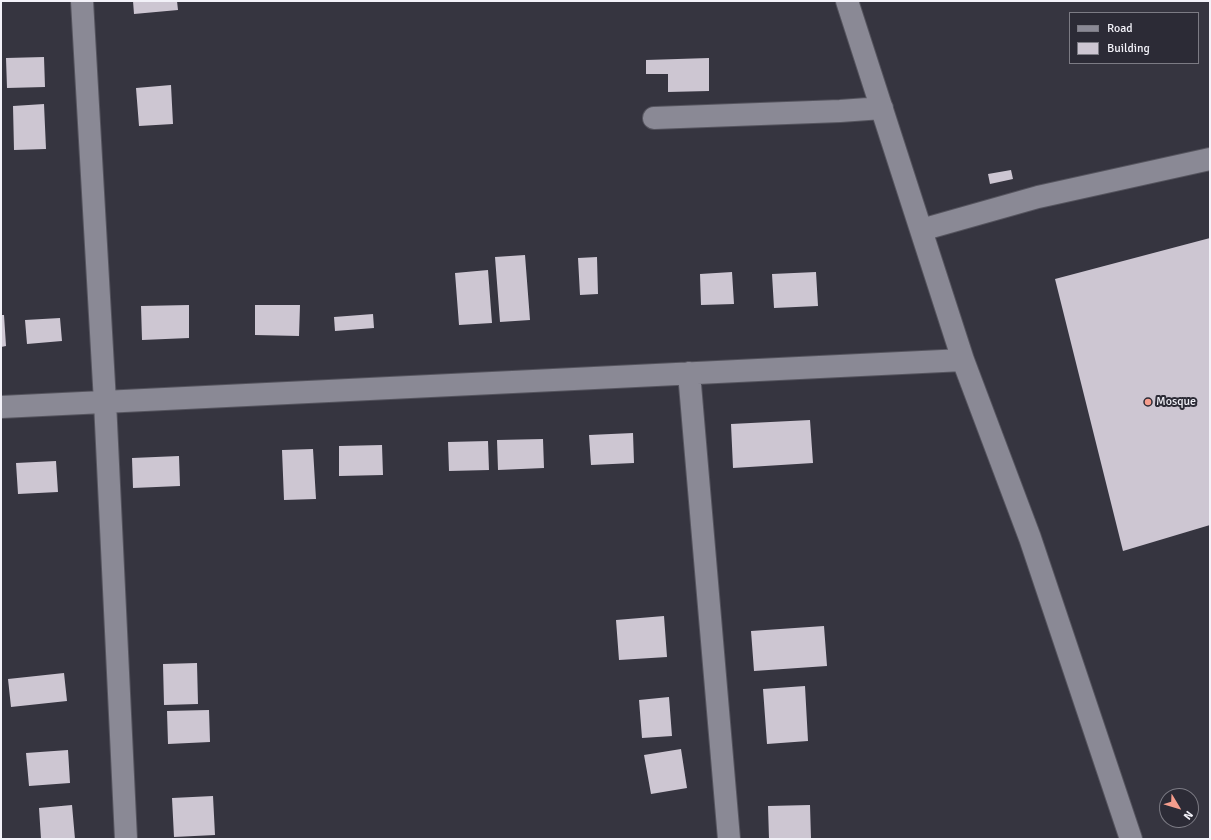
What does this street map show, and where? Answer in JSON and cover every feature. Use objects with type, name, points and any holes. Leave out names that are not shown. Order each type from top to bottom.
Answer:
[{"type":"street","points":[[82,1],[105,402],[126,839]]},
{"type":"street","points":[[847,1],[963,360],[1030,538],[1131,839]]},
{"type":"street","points":[[654,118],[882,108]]},
{"type":"street","points":[[921,230],[1038,197],[1210,159]]},
{"type":"street","points":[[1,407],[963,360]]},
{"type":"street","points":[[689,373],[729,839]]},
{"type":"building","points":[[133,1],[177,1],[178,10],[134,14]]},
{"type":"building","points":[[44,57],[45,87],[7,88],[6,58]]},
{"type":"building","points":[[709,58],[709,91],[668,92],[668,74],[646,74],[646,60]]},
{"type":"building","points":[[171,85],[173,124],[139,126],[136,88]]},
{"type":"building","points":[[44,104],[46,149],[14,150],[13,106]]},
{"type":"building","points":[[1011,170],[1013,179],[990,184],[988,174]]},
{"type":"building","name":"Mosque","points":[[1210,238],[1210,525],[1123,551],[1055,279]]},
{"type":"building","points":[[525,255],[530,320],[500,322],[495,257]]},
{"type":"building","points":[[597,257],[598,294],[580,295],[578,258]]},
{"type":"building","points":[[488,270],[492,323],[459,325],[455,273]]},
{"type":"building","points":[[732,272],[734,304],[701,305],[700,274]]},
{"type":"building","points":[[816,272],[818,306],[774,308],[772,274]]},
{"type":"building","points":[[189,305],[189,338],[142,340],[141,306]]},
{"type":"building","points":[[255,305],[300,305],[299,336],[255,335]]},
{"type":"building","points":[[373,314],[374,328],[335,331],[334,317]]},
{"type":"building","points":[[1,315],[4,315],[6,346],[1,347]]},
{"type":"building","points":[[60,318],[62,341],[27,344],[25,320]]},
{"type":"building","points":[[810,420],[813,463],[733,468],[731,424]]},
{"type":"building","points":[[633,433],[634,463],[591,465],[589,435]]},
{"type":"building","points":[[543,439],[544,468],[498,470],[497,440]]},
{"type":"building","points":[[488,441],[489,470],[449,471],[448,442]]},
{"type":"building","points":[[382,445],[383,475],[339,476],[339,446]]},
{"type":"building","points":[[313,449],[316,499],[284,500],[282,450]]},
{"type":"building","points":[[179,456],[180,486],[133,488],[132,458]]},
{"type":"building","points":[[56,461],[58,492],[18,494],[16,463]]},
{"type":"building","points":[[664,616],[667,657],[619,660],[616,620]]},
{"type":"building","points":[[824,626],[827,666],[754,671],[751,631]]},
{"type":"building","points":[[197,663],[198,704],[164,705],[163,664]]},
{"type":"building","points":[[64,673],[67,701],[11,707],[8,679]]},
{"type":"building","points":[[805,686],[808,741],[767,744],[763,689]]},
{"type":"building","points":[[669,697],[672,736],[642,738],[639,700]]},
{"type":"building","points":[[209,710],[210,742],[168,744],[167,711]]},
{"type":"building","points":[[681,749],[687,788],[651,794],[644,755]]},
{"type":"building","points":[[68,750],[70,783],[29,786],[26,753]]},
{"type":"building","points":[[213,796],[215,835],[174,837],[172,798]]},
{"type":"building","points":[[72,805],[75,839],[41,839],[39,808]]},
{"type":"building","points":[[810,805],[811,839],[769,839],[768,806]]},
{"type":"place","name":"Mosque","points":[[1148,402]]}]
